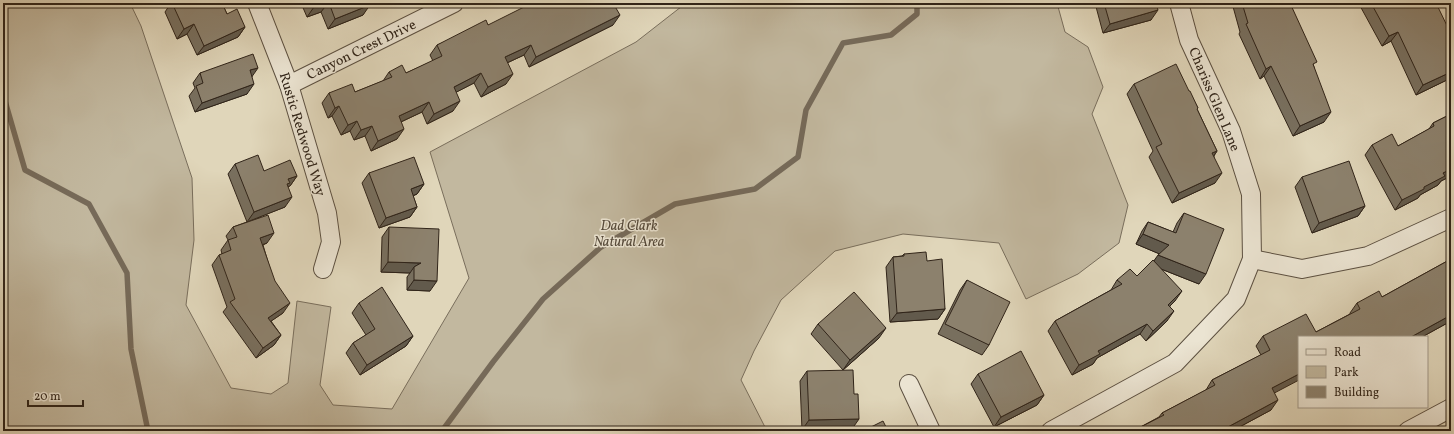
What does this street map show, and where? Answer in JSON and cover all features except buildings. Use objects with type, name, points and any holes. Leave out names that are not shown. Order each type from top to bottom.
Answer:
[{"type":"street","name":"Rustic Redwood Way","points":[[256,3],[289,85],[327,213],[331,242],[323,269]]},
{"type":"street","name":"Canyon Crest Drive","points":[[289,85],[454,3]]},
{"type":"street","name":"Chariss Glen Lane","points":[[1051,431],[1175,363],[1236,299],[1252,259],[1251,194],[1231,131],[1189,40],[1179,3]]},
{"type":"street","points":[[1252,259],[1302,269],[1339,262],[1368,256],[1451,218]]},
{"type":"street","points":[[910,384],[932,431]]},
{"type":"street","points":[[1411,430],[1451,408]]},
{"type":"green space","name":"Dad Clark Natural Area","points":[[3,3],[130,3],[141,26],[192,178],[194,240],[186,305],[231,388],[271,394],[288,383],[297,301],[331,307],[320,385],[333,405],[392,409],[469,278],[430,152],[636,42],[686,3],[1057,3],[1065,32],[1088,47],[1103,87],[1092,114],[1128,205],[1119,243],[1078,274],[1026,299],[999,243],[903,234],[835,251],[781,300],[754,351],[741,380],[767,431],[3,431]]},
{"type":"waterway","points":[[442,431],[493,362],[543,299],[601,247],[675,204],[755,189],[798,157],[806,110],[843,43],[891,35],[917,14],[917,3]]},
{"type":"waterway","points":[[3,94],[25,170],[89,204],[127,273],[131,349],[148,431]]}]
